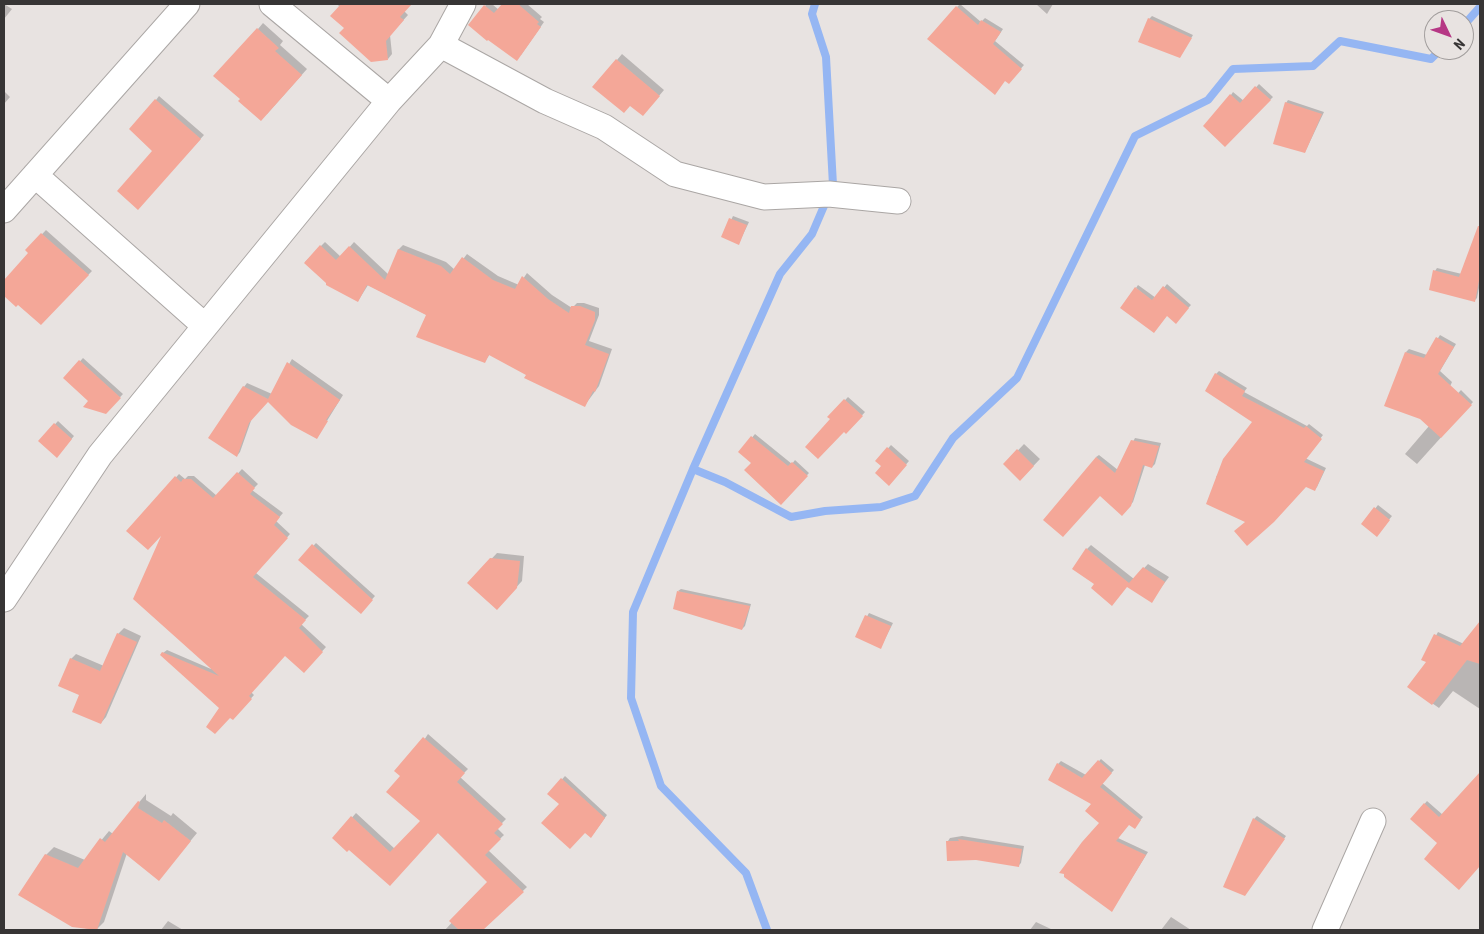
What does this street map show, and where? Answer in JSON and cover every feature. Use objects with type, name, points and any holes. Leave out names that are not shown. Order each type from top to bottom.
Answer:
[{"type":"street","points":[[4,210],[187,4]]},
{"type":"street","points":[[272,4],[389,101]]},
{"type":"street","points":[[4,600],[100,455],[389,101],[441,45],[463,4]]},
{"type":"street","points":[[441,45],[545,101],[604,127],[675,174],[764,197],[829,194],[898,201]]},
{"type":"street","points":[[35,175],[205,326]]},
{"type":"street","points":[[1325,930],[1373,821]]},
{"type":"building","points":[[341,4],[412,4],[400,17],[404,20],[386,41],[388,60],[371,62],[339,33],[344,28],[330,16]]},
{"type":"building","points":[[502,4],[518,4],[539,22],[537,24],[541,27],[517,61],[487,41],[468,25],[484,5],[494,13]]},
{"type":"building","points":[[956,6],[978,25],[981,20],[1001,32],[993,44],[1022,69],[1009,84],[1005,81],[995,95],[927,39]]},
{"type":"building","points":[[1148,18],[1192,38],[1180,58],[1138,42]]},
{"type":"building","points":[[257,28],[279,48],[275,51],[302,75],[261,121],[238,101],[240,99],[213,76]]},
{"type":"building","points":[[616,59],[660,96],[643,116],[630,106],[624,113],[592,87]]},
{"type":"building","points":[[1255,86],[1271,100],[1225,147],[1203,126],[1230,94],[1240,103]]},
{"type":"building","points":[[155,99],[201,139],[138,210],[117,191],[152,151],[129,129]]},
{"type":"building","points":[[1285,102],[1322,114],[1305,153],[1273,144]]},
{"type":"building","points":[[729,218],[747,225],[739,245],[721,237]]},
{"type":"building","points":[[1478,226],[1480,226],[1480,275],[1475,302],[1429,290],[1433,270],[1459,277]]},
{"type":"building","points":[[41,233],[89,275],[41,325],[18,305],[16,307],[4,296],[4,280],[28,253],[25,250]]},
{"type":"building","points":[[320,245],[336,260],[349,246],[385,280],[398,249],[441,266],[450,274],[462,257],[493,280],[515,289],[522,276],[548,299],[569,313],[571,306],[580,306],[595,312],[595,320],[585,345],[609,354],[595,392],[593,391],[585,407],[524,378],[526,375],[489,355],[485,363],[416,337],[426,315],[367,285],[358,302],[326,285],[304,263]]},
{"type":"building","points":[[1163,286],[1189,308],[1176,324],[1167,316],[1154,333],[1120,308],[1135,287],[1152,300]]},
{"type":"building","points":[[1436,337],[1454,347],[1438,374],[1472,405],[1441,438],[1420,419],[1384,406],[1405,352],[1424,358]]},
{"type":"building","points":[[79,360],[121,398],[106,414],[83,407],[88,401],[63,378]]},
{"type":"building","points":[[287,362],[340,400],[326,420],[328,421],[317,439],[291,425],[268,402],[249,423],[237,457],[208,438],[243,386],[268,399]]},
{"type":"building","points":[[1215,373],[1245,391],[1242,396],[1304,428],[1306,426],[1322,439],[1304,462],[1324,471],[1315,491],[1306,487],[1274,522],[1247,546],[1234,531],[1245,522],[1206,504],[1223,459],[1252,422],[1205,391]]},
{"type":"building","points":[[844,399],[863,416],[846,434],[844,432],[818,459],[805,447],[830,419],[827,417]]},
{"type":"building","points":[[54,423],[72,439],[57,458],[38,441]]},
{"type":"building","points":[[751,436],[788,466],[792,462],[808,476],[781,505],[744,470],[751,463],[738,452]]},
{"type":"building","points":[[1131,440],[1159,446],[1152,468],[1143,465],[1131,506],[1122,516],[1100,496],[1063,537],[1043,520],[1096,457],[1115,473]]},
{"type":"building","points":[[887,447],[907,465],[889,486],[875,473],[881,466],[875,461]]},
{"type":"building","points":[[1017,449],[1034,466],[1020,481],[1003,464]]},
{"type":"building","points":[[237,472],[255,488],[250,494],[280,517],[274,525],[288,538],[253,577],[306,620],[299,628],[323,652],[304,673],[285,656],[249,696],[252,699],[233,720],[230,718],[215,734],[206,727],[219,708],[160,655],[162,652],[219,676],[133,599],[161,536],[148,550],[126,531],[175,476],[181,482],[183,479],[191,479],[213,498]]},
{"type":"building","points":[[1374,507],[1390,520],[1377,537],[1361,524]]},
{"type":"building","points":[[312,544],[373,600],[361,614],[298,560]]},
{"type":"building","points":[[1086,548],[1129,583],[1143,567],[1165,582],[1152,603],[1127,587],[1112,606],[1091,588],[1094,584],[1072,569]]},
{"type":"building","points":[[490,558],[520,561],[517,588],[497,610],[467,583]]},
{"type":"building","points":[[677,591],[750,606],[742,630],[673,609]]},
{"type":"building","points":[[865,615],[891,626],[881,649],[855,637]]},
{"type":"building","points":[[1480,621],[1480,664],[1467,660],[1432,705],[1407,687],[1426,662],[1421,660],[1434,634],[1460,646]]},
{"type":"building","points":[[117,633],[137,642],[101,724],[72,712],[79,695],[58,686],[70,658],[100,671]]},
{"type":"building","points":[[423,737],[465,773],[457,782],[503,824],[494,833],[501,839],[485,855],[524,892],[483,930],[459,930],[449,921],[487,882],[438,833],[390,886],[349,850],[347,852],[332,838],[351,816],[390,852],[420,821],[386,792],[400,776],[394,771]]},
{"type":"building","points":[[1098,760],[1112,773],[1100,787],[1141,820],[1135,829],[1129,825],[1116,841],[1146,855],[1112,912],[1064,877],[1064,874],[1059,873],[1099,823],[1085,811],[1091,804],[1048,780],[1057,763],[1082,778]]},
{"type":"building","points":[[1480,772],[1480,866],[1459,890],[1424,859],[1437,843],[1410,819],[1424,803],[1439,817]]},
{"type":"building","points":[[561,778],[605,818],[591,838],[585,833],[570,849],[541,823],[559,804],[547,794]]},
{"type":"building","points":[[138,801],[140,802],[138,808],[162,823],[164,820],[191,841],[159,881],[123,852],[97,930],[72,927],[18,895],[45,854],[78,868],[100,838],[105,842]]},
{"type":"building","points":[[1253,818],[1285,839],[1245,896],[1223,887]]},
{"type":"building","points":[[958,839],[1022,849],[1019,867],[976,860],[947,861],[946,841],[959,841]]},
{"type":"waterway","points":[[767,930],[746,873],[661,786],[631,698],[633,612],[693,469],[780,274],[812,234],[833,185],[826,57],[812,14],[815,4]]},
{"type":"waterway","points":[[1474,14],[1480,7]]},
{"type":"waterway","points":[[693,469],[725,482],[791,517],[825,511],[881,507],[915,496],[953,438],[1017,378],[1135,136],[1208,100],[1233,69],[1313,66],[1340,41],[1424,58]]}]
